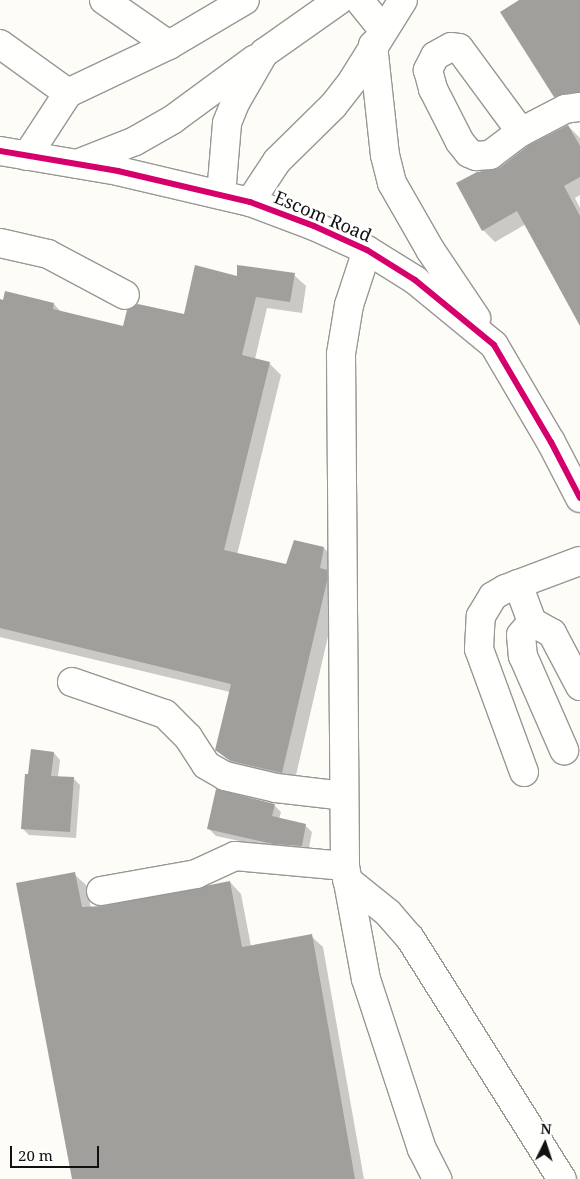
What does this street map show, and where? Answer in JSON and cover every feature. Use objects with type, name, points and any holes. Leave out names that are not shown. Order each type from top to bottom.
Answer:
[{"type":"street","points":[[104,0],[170,46]]},
{"type":"street","points":[[27,156],[68,93],[170,46],[245,0]]},
{"type":"street","points":[[77,164],[135,141],[172,120],[339,0]]},
{"type":"street","points":[[359,0],[378,37],[384,155],[392,183],[431,251],[494,345]]},
{"type":"street","points":[[250,202],[277,161],[333,106],[403,0]]},
{"type":"street","points":[[0,44],[68,93]]},
{"type":"street","points":[[221,195],[227,123],[264,53]]},
{"type":"street","points":[[521,132],[566,109],[580,107]]},
{"type":"street","name":"Escom Road","points":[[0,151],[77,164],[250,202],[314,226],[367,250],[415,280],[494,345],[551,442],[580,498]]},
{"type":"street","points":[[0,243],[48,254],[125,295]]},
{"type":"street","points":[[367,250],[349,305],[341,354],[346,873],[366,979],[422,1148],[437,1179]]},
{"type":"street","points":[[524,772],[479,649],[479,626],[485,606],[493,596],[518,584],[580,562]]},
{"type":"street","points":[[518,584],[532,622],[552,633],[580,686]]},
{"type":"street","points":[[532,622],[521,635],[523,656],[564,750]]},
{"type":"street","points":[[72,682],[165,714],[188,737],[206,765],[225,776],[276,788],[344,796]]},
{"type":"street","points":[[101,890],[196,874],[235,856],[346,873],[388,913],[410,938],[562,1179]]},
{"type":"building","points":[[519,0],[580,0],[580,92],[554,97],[500,12]]},
{"type":"building","points":[[568,125],[580,146],[580,177],[564,186],[580,216],[580,326],[517,211],[482,231],[456,183],[477,172],[499,168],[529,145]]},
{"type":"building","points":[[195,265],[237,276],[237,265],[295,273],[290,302],[256,297],[242,355],[270,362],[224,550],[286,564],[294,540],[324,547],[320,568],[327,570],[327,581],[282,773],[231,761],[215,750],[231,684],[0,628],[0,299],[3,300],[5,291],[54,303],[53,309],[123,326],[127,310],[138,304],[184,314]]},
{"type":"building","points":[[31,749],[54,752],[51,776],[74,777],[70,832],[21,829],[25,774],[28,774]]},
{"type":"building","points":[[216,789],[275,804],[272,816],[306,824],[302,846],[273,844],[207,829]]},
{"type":"building","points":[[75,872],[82,907],[104,906],[230,881],[242,947],[312,934],[355,1179],[72,1179],[16,883]]},
{"type":"cycle path","points":[[0,151],[118,171],[250,202],[314,226],[367,250],[415,280],[494,345],[551,442],[580,498]]}]
